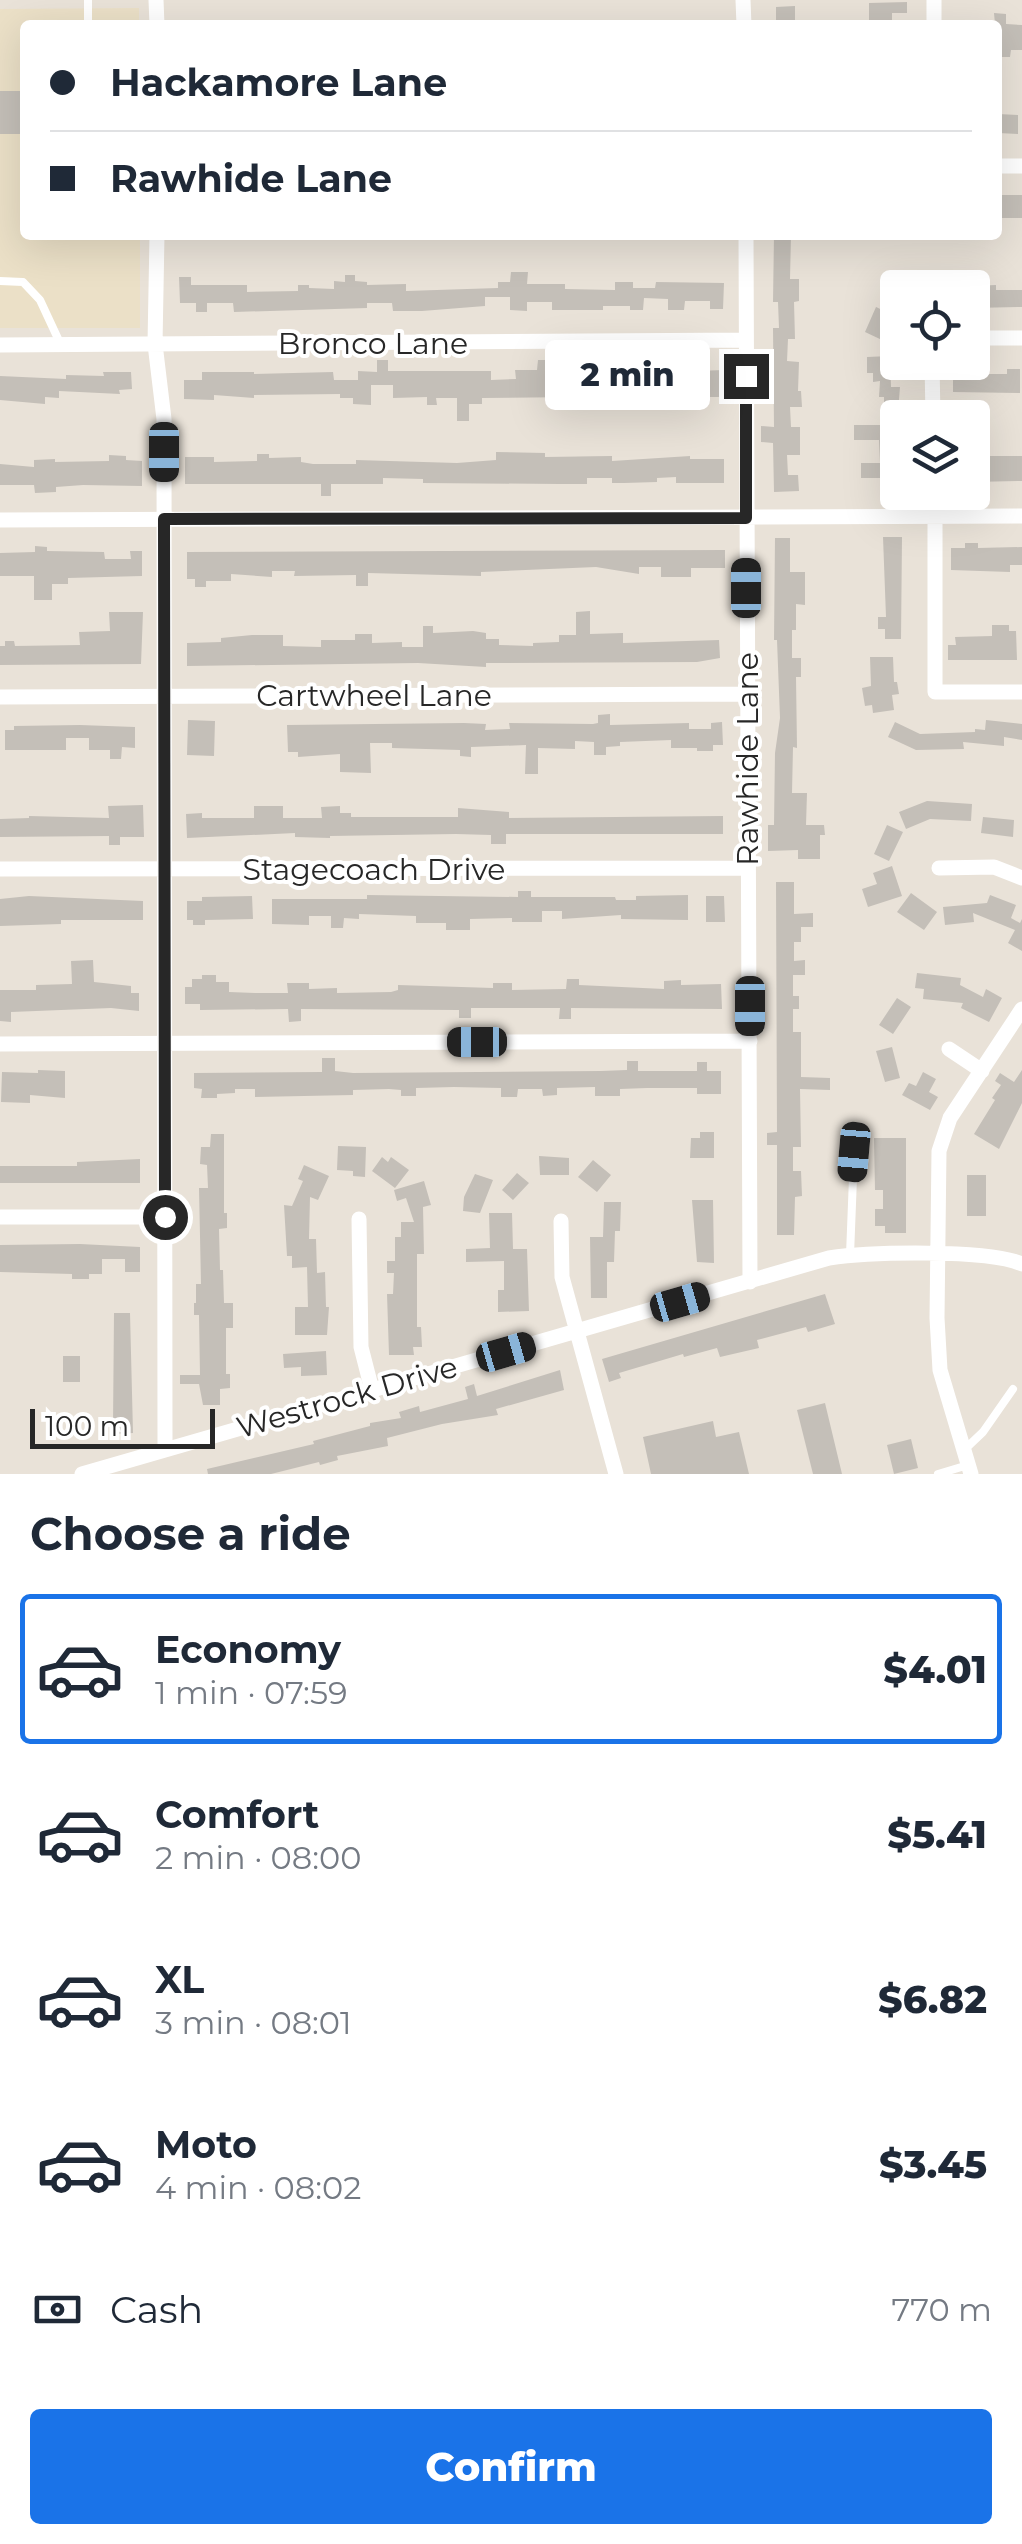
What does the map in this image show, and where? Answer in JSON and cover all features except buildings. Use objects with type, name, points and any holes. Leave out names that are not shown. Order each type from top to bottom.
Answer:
[{"type":"street","points":[[158,240],[155,344],[164,419],[166,1450]]},
{"type":"street","name":"Rawhide Lane","points":[[746,240],[750,1282]]},
{"type":"street","points":[[990,338],[1022,338]]},
{"type":"street","name":"Bronco Lane","points":[[0,345],[746,340]]},
{"type":"street","points":[[936,510],[935,692],[1022,692]]},
{"type":"street","points":[[0,520],[1022,516]]},
{"type":"street","name":"Cartwheel Lane","points":[[0,697],[747,694]]},
{"type":"street","name":"Stagecoach Drive","points":[[0,870],[748,868]]},
{"type":"street","points":[[939,868],[994,868],[1022,878]]},
{"type":"street","points":[[967,1464],[940,1370],[938,1167],[942,1138],[950,1118],[1022,1009]]},
{"type":"street","points":[[0,1044],[750,1041]]},
{"type":"street","points":[[949,1049],[982,1071]]},
{"type":"street","points":[[0,1217],[165,1217]]},
{"type":"street","points":[[359,1220],[360,1347],[372,1390]]},
{"type":"street","points":[[561,1221],[562,1277],[616,1474]]},
{"type":"street","name":"Westrock Drive","points":[[82,1474],[850,1255],[996,1256],[1022,1264]]},
{"type":"lane","points":[[0,281],[23,282],[40,300],[60,344]]},
{"type":"lane","points":[[850,1255],[854,1152]]},
{"type":"lane","points":[[938,1474],[967,1464],[982,1432],[1013,1389]]},
{"type":"shaded area","points":[[139,8],[139,20],[20,20],[20,240],[140,240],[140,328],[0,328],[0,9]]},
{"type":"route","points":[[165,1217],[164,519],[746,518],[746,376]]}]
